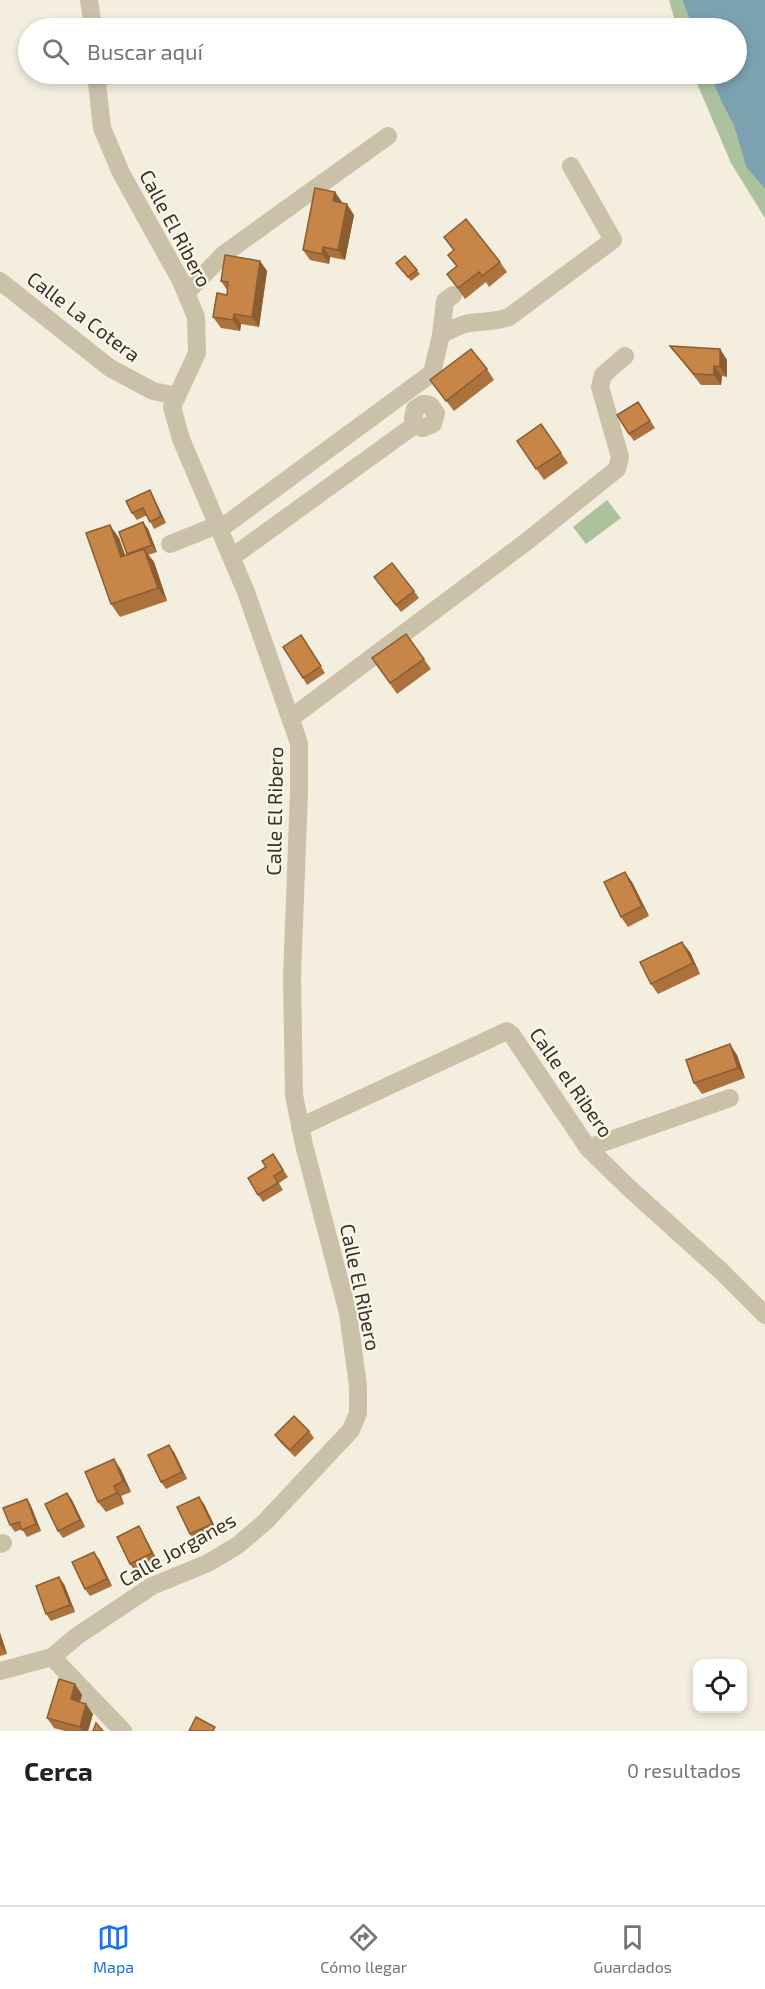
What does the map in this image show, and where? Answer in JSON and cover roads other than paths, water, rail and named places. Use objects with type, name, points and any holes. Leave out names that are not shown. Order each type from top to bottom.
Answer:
[{"type":"street","points":[[89,0],[92,18]]},
{"type":"street","name":"Calle El Ribero","points":[[97,84],[102,128],[121,173],[186,293],[196,317],[197,353],[172,407],[181,439],[246,592],[299,743],[292,977],[294,1095],[300,1127],[348,1313],[358,1386],[358,1413],[351,1430],[265,1522]]},
{"type":"street","points":[[186,293],[224,254],[388,136]]},
{"type":"street","points":[[441,334],[470,323],[496,322],[509,317],[614,240],[571,166]]},
{"type":"street","name":"Calle La Cotera","points":[[0,281],[110,368],[153,391],[177,396]]},
{"type":"street","points":[[170,544],[219,527],[432,373],[441,334],[445,301],[453,295]]},
{"type":"street","points":[[291,718],[526,542],[617,469],[620,457],[600,387],[603,375],[625,356]]},
{"type":"street","points":[[232,557],[416,424]]},
{"type":"street","name":"Calle el Ribero","points":[[300,1127],[507,1031],[512,1035],[588,1148],[730,1279],[765,1315]]},
{"type":"street","points":[[588,1148],[730,1098]]},
{"type":"street","name":"Calle Jorganes","points":[[52,1657],[77,1636],[152,1586],[207,1563],[238,1545],[265,1522]]},
{"type":"street","points":[[0,1671],[52,1657],[123,1731]]},
{"type":"water","points":[[682,0],[765,0],[765,189],[746,167],[734,126],[714,84],[747,84],[747,18],[689,18]]}]
